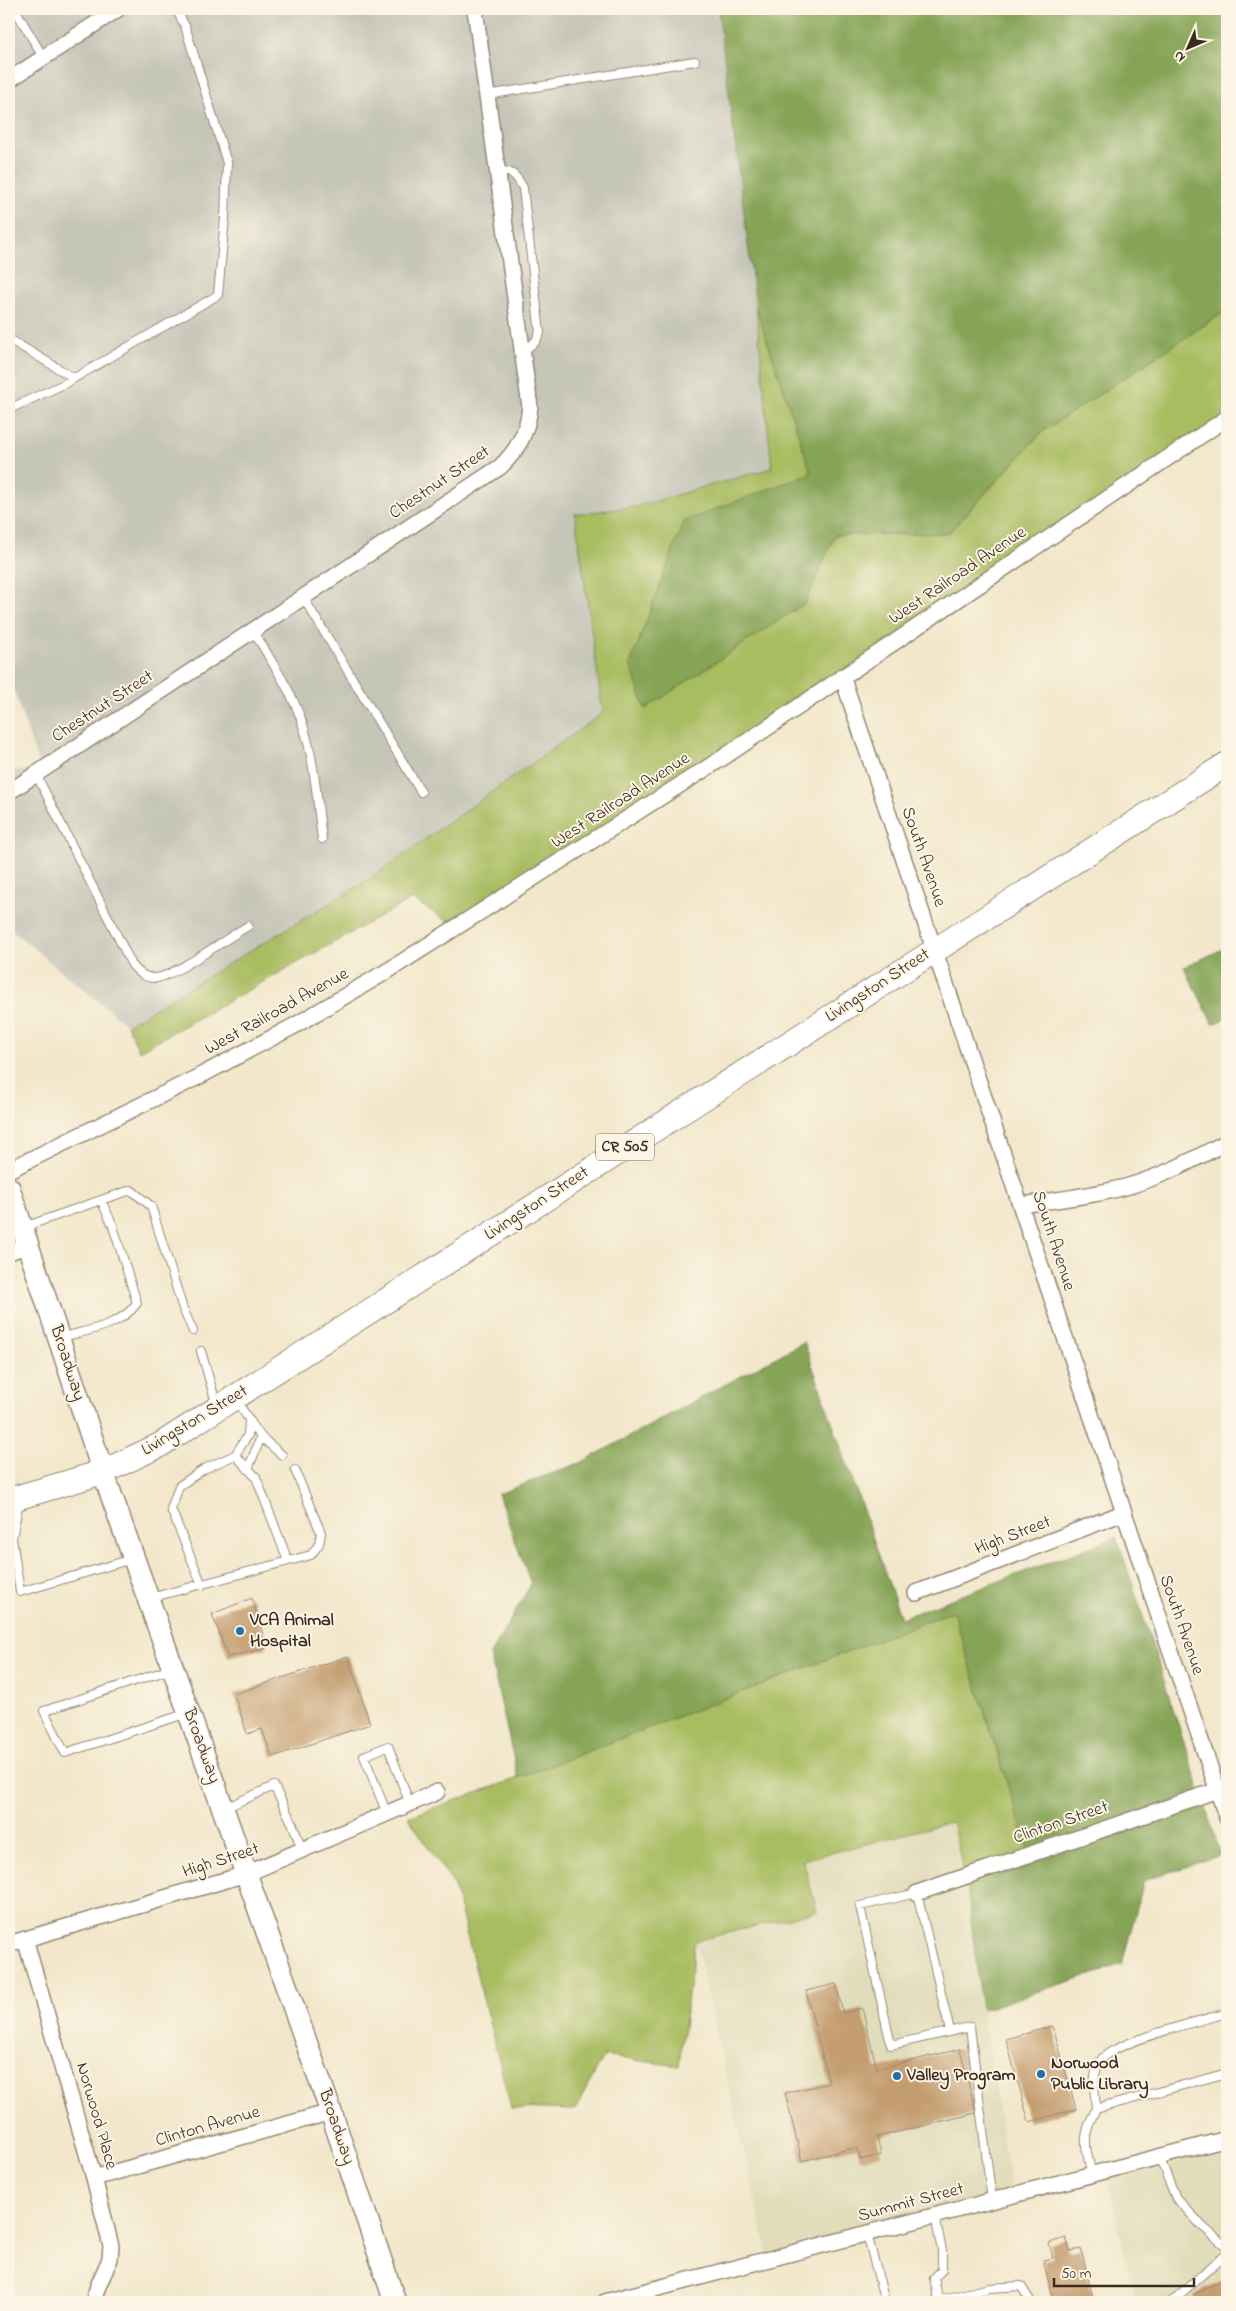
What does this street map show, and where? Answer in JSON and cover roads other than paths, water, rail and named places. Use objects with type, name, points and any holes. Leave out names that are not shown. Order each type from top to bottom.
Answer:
[{"type":"main road","name":"Livingston Street","points":[[14,1499],[103,1472],[160,1445],[1227,764]]},
{"type":"street","points":[[9,80],[118,9]]},
{"type":"street","name":"Chestnut Street","points":[[9,792],[500,467],[522,441],[528,423],[530,407],[475,9]]},
{"type":"street","name":"West Railroad Avenue","points":[[9,1170],[196,1078],[294,1026],[381,975],[576,853],[724,757],[1227,418]]},
{"type":"street","name":"South Avenue","points":[[842,676],[1022,1205],[1123,1513],[1227,1818]]},
{"type":"street","points":[[1022,1205],[1093,1194],[1132,1185],[1174,1169],[1227,1142]]},
{"type":"street","name":"Broadway","points":[[9,1188],[20,1241],[59,1338],[103,1472],[331,2112],[395,2302]]},
{"type":"street","name":"High Street","points":[[916,1593],[1123,1513]]},
{"type":"street","name":"Clinton Street","points":[[917,1893],[1218,1790]]},
{"type":"street","name":"High Street","points":[[9,1944],[246,1874],[437,1792]]},
{"type":"street","name":"Norwood Place","points":[[25,1939],[94,2178],[111,2246],[110,2259],[93,2302]]},
{"type":"street","name":"Clinton Avenue","points":[[94,2178],[331,2112]]},
{"type":"street","name":"Summit Street","points":[[604,2302],[1227,2139]]},
{"type":"lane","points":[[15,9],[43,57]]},
{"type":"lane","points":[[10,405],[74,378],[218,295],[227,163],[185,26],[176,9]]},
{"type":"lane","points":[[487,95],[695,61]]},
{"type":"lane","points":[[497,171],[508,170],[517,176],[523,188],[540,333],[535,342],[522,352]]},
{"type":"lane","points":[[9,339],[74,378]]},
{"type":"lane","points":[[303,597],[421,792]]},
{"type":"lane","points":[[253,630],[292,696],[303,725],[312,757],[322,839]]},
{"type":"lane","points":[[36,774],[132,965],[141,975],[156,978],[171,972],[248,926]]},
{"type":"lane","points":[[20,1241],[101,1200],[132,1190],[151,1206],[183,1309],[193,1330]]},
{"type":"lane","points":[[59,1338],[118,1321],[131,1311],[137,1303],[113,1226],[101,1200]]},
{"type":"lane","points":[[201,1350],[206,1368],[225,1403],[249,1420],[261,1437],[282,1455]]},
{"type":"lane","points":[[202,1585],[172,1509],[179,1486],[204,1469],[235,1455],[248,1434],[249,1420]]},
{"type":"lane","points":[[248,1469],[261,1437]]},
{"type":"lane","points":[[235,1455],[256,1477],[288,1561]]},
{"type":"lane","points":[[148,1599],[311,1555],[319,1544],[321,1533],[295,1470]]},
{"type":"lane","points":[[14,1499],[12,1538],[20,1592],[134,1558]]},
{"type":"lane","points":[[173,1668],[44,1711],[65,1753],[189,1712]]},
{"type":"lane","points":[[387,1814],[364,1756],[388,1746],[410,1804]]},
{"type":"lane","points":[[223,1809],[274,1786],[293,1825],[302,1850]]},
{"type":"lane","points":[[950,2031],[917,1893],[860,1906],[891,2045],[970,2027],[992,2201]]},
{"type":"lane","points":[[1092,2174],[1084,2141],[1088,2124],[1096,2109],[1094,2077],[1101,2059],[1118,2047],[1227,2013]]},
{"type":"lane","points":[[1096,2109],[1227,2072]]},
{"type":"lane","points":[[1159,2157],[1176,2198],[1203,2227],[1227,2247]]},
{"type":"lane","points":[[935,2216],[942,2251],[942,2270],[934,2278],[938,2301],[990,2288],[1021,2286],[1031,2302]]},
{"type":"lane","points":[[866,2234],[885,2302]]},
{"type":"lane","points":[[1170,2302],[1227,2254]]},
{"type":"place","name":"VCA Animal Hospital","points":[[240,1631]]},
{"type":"place","name":"Norwood Public Library","points":[[1041,2074]]},
{"type":"place","name":"Valley Program","points":[[897,2076]]}]
